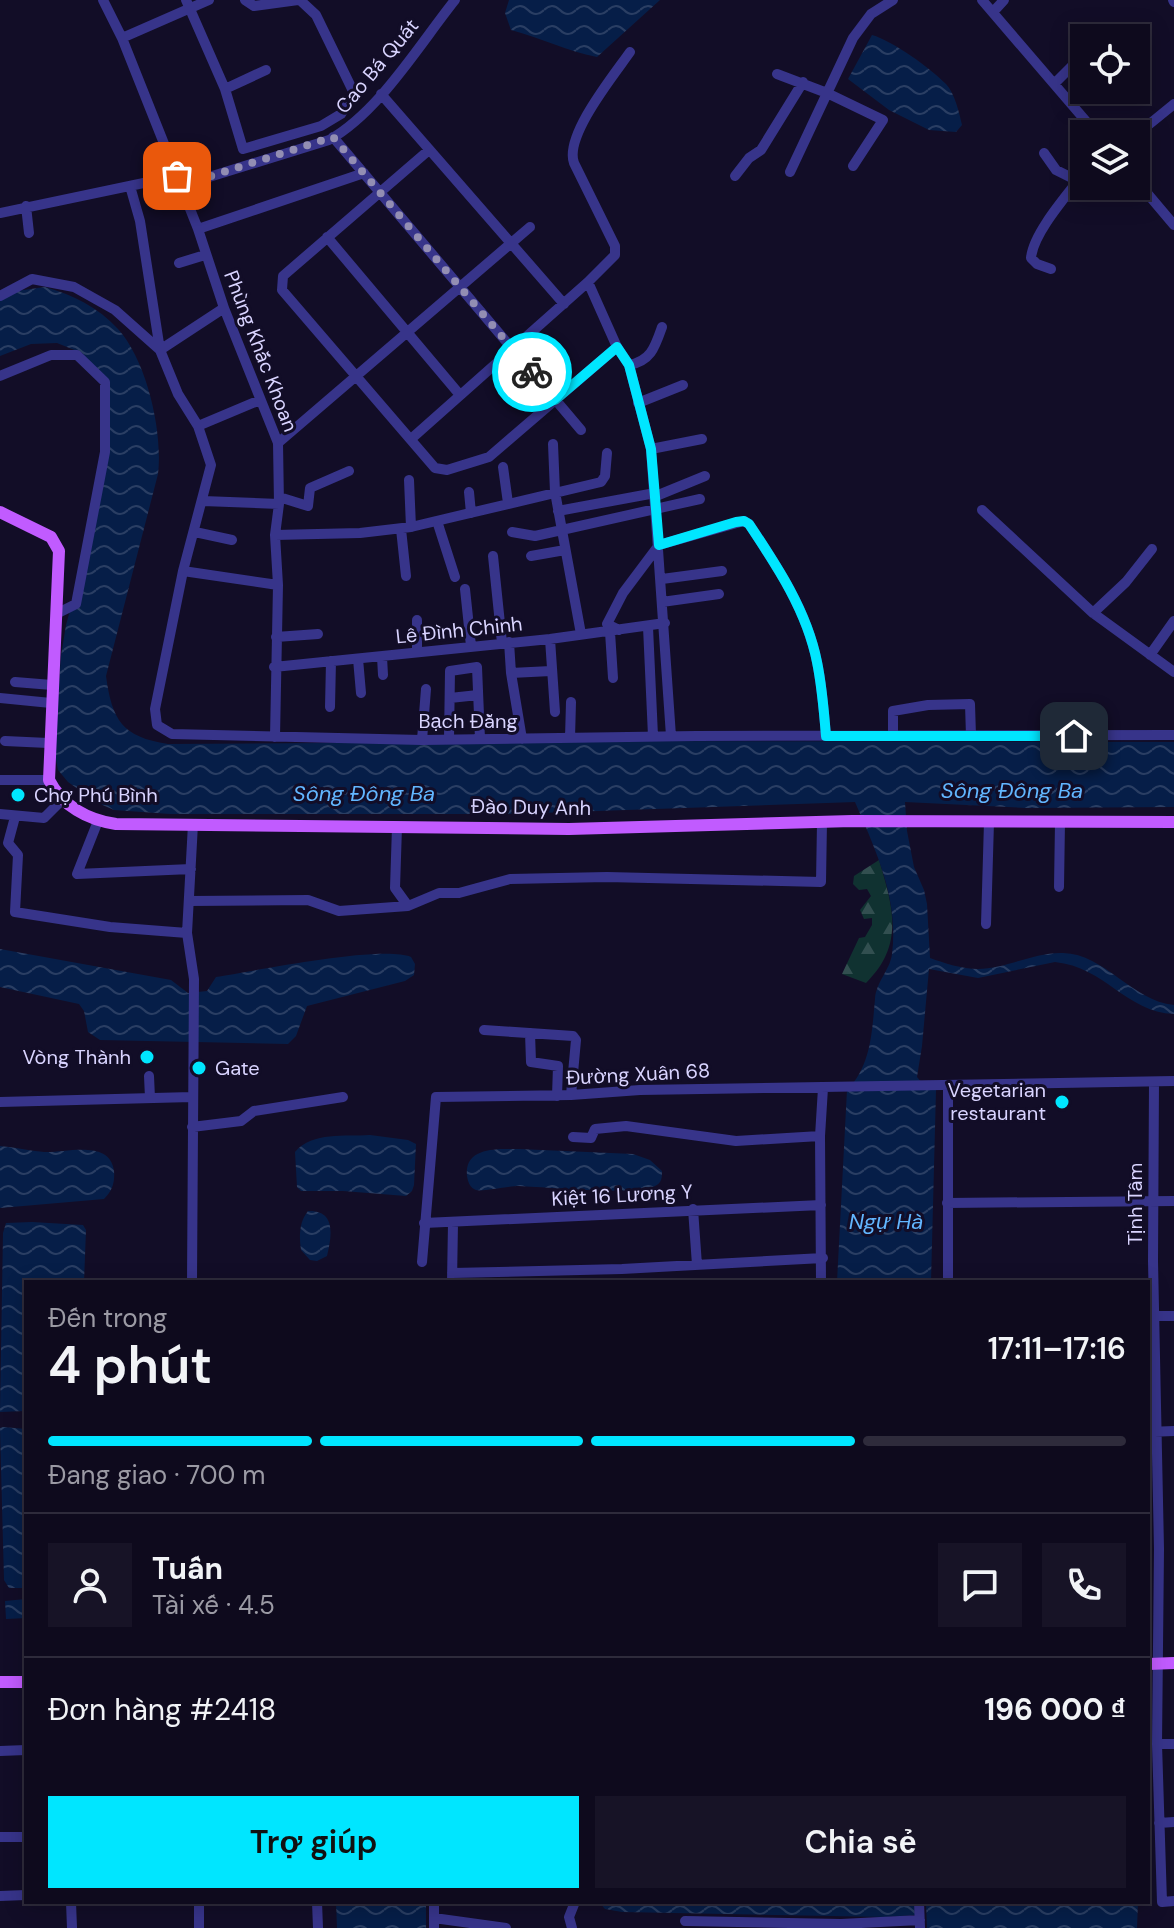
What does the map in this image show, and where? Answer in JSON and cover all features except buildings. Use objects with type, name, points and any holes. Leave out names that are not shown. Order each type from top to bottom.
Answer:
[{"type":"main road","points":[[0,512],[51,537],[59,551],[48,743],[49,780]]},
{"type":"main road","name":"Đào Duy Anh","points":[[49,780],[53,790],[82,815],[98,821],[569,829],[852,821],[1174,822]]},
{"type":"main road","points":[[1152,1664],[1174,1663]]},
{"type":"main road","points":[[0,1682],[24,1682]]},
{"type":"street","name":"Phùng Khắc Khoan","points":[[103,0],[122,38],[198,229],[224,308],[278,443],[275,737]]},
{"type":"street","points":[[122,38],[187,4],[209,0]]},
{"type":"street","points":[[187,4],[225,89],[243,149],[321,126],[341,114],[354,93],[316,15],[299,0],[254,6],[245,0]]},
{"type":"street","name":"Cao Bá Quát","points":[[0,213],[130,186],[178,181],[333,137],[360,119],[455,0]]},
{"type":"street","points":[[790,172],[853,38],[871,14],[893,0]]},
{"type":"street","points":[[982,0],[1085,120]]},
{"type":"street","points":[[993,12],[1004,0]]},
{"type":"street","points":[[411,439],[613,258],[616,249],[574,163],[572,152],[588,113],[630,52]]},
{"type":"street","points":[[1054,84],[1070,68]]},
{"type":"street","points":[[225,89],[266,70]]},
{"type":"street","points":[[777,74],[803,82],[883,120],[853,166]]},
{"type":"street","points":[[735,176],[749,158],[761,150],[803,82]]},
{"type":"street","points":[[381,94],[564,304]]},
{"type":"street","points":[[1150,124],[1174,104]]},
{"type":"street","points":[[333,137],[581,430]]},
{"type":"street","points":[[429,150],[283,276],[281,286],[435,468],[443,471],[489,457],[617,347]]},
{"type":"street","points":[[1044,153],[1056,170],[1070,174]]},
{"type":"street","points":[[198,229],[364,173]]},
{"type":"street","points":[[130,186],[140,221],[160,350]]},
{"type":"street","points":[[1051,269],[1037,264],[1031,253],[1070,192]]},
{"type":"street","points":[[1150,197],[1174,225]]},
{"type":"street","points":[[26,206],[29,233]]},
{"type":"street","points":[[278,443],[530,227]]},
{"type":"street","points":[[327,237],[460,395]]},
{"type":"street","points":[[179,263],[205,255]]},
{"type":"street","points":[[0,296],[32,279],[74,287],[122,315],[160,350]]},
{"type":"street","points":[[588,282],[617,347],[629,365],[651,449],[671,736]]},
{"type":"street","points":[[160,350],[224,308]]},
{"type":"street","points":[[629,365],[640,363],[653,352],[662,327]]},
{"type":"street","name":"Bạch Đằng","points":[[160,350],[178,394],[198,426],[211,465],[183,571],[155,709],[157,725],[172,734],[422,740],[653,736],[1174,735]]},
{"type":"street","points":[[0,376],[51,355],[77,355],[105,382],[105,452],[76,604],[56,614]]},
{"type":"street","points":[[638,403],[683,385]]},
{"type":"street","points":[[198,426],[260,400]]},
{"type":"street","points":[[651,449],[702,439]]},
{"type":"street","points":[[553,444],[555,492],[581,634]]},
{"type":"street","points":[[275,535],[360,533],[406,528],[601,482],[605,476],[607,453]]},
{"type":"street","points":[[503,467],[508,503]]},
{"type":"street","points":[[203,501],[279,500],[308,506],[310,488],[349,471]]},
{"type":"street","points":[[558,511],[656,495],[705,476]]},
{"type":"street","points":[[406,576],[409,480]]},
{"type":"street","points":[[469,492],[471,513]]},
{"type":"street","points":[[512,532],[535,536],[700,499]]},
{"type":"street","points":[[982,510],[1093,613],[1174,672]]},
{"type":"street","points":[[437,521],[455,577]]},
{"type":"street","points":[[613,678],[614,631],[607,624],[623,593],[659,545],[744,521],[749,524],[787,584],[809,633],[817,661],[826,736]]},
{"type":"street","points":[[195,532],[232,540]]},
{"type":"street","points":[[1093,613],[1126,582],[1152,549]]},
{"type":"street","points":[[531,556],[565,550]]},
{"type":"street","points":[[493,556],[522,739]]},
{"type":"street","points":[[183,571],[278,585]]},
{"type":"street","points":[[662,579],[722,571]]},
{"type":"street","points":[[465,589],[471,646]]},
{"type":"street","points":[[662,602],[719,594]]},
{"type":"street","points":[[412,656],[417,620]]},
{"type":"street","points":[[1150,655],[1174,621]]},
{"type":"street","name":"Lê Đình Chinh","points":[[274,667],[412,656],[665,623]]},
{"type":"street","points":[[648,627],[653,736]]},
{"type":"street","points":[[276,637],[318,634]]},
{"type":"street","points":[[550,639],[555,712]]},
{"type":"street","points":[[382,657],[383,675]]},
{"type":"street","points":[[358,659],[361,693]]},
{"type":"street","points":[[330,707],[331,661]]},
{"type":"street","points":[[449,739],[450,671],[477,667],[480,739]]},
{"type":"street","points":[[511,673],[551,671]]},
{"type":"street","points":[[15,682],[52,685]]},
{"type":"street","points":[[422,740],[426,689]]},
{"type":"street","points":[[450,698],[478,695]]},
{"type":"street","points":[[0,698],[51,703]]},
{"type":"street","points":[[570,738],[571,702]]},
{"type":"street","points":[[893,736],[893,711],[928,705],[970,704],[971,736]]},
{"type":"street","points":[[5,741],[48,743]]},
{"type":"street","points":[[0,780],[49,780]]},
{"type":"street","points":[[0,814],[44,818],[63,799]]},
{"type":"street","points":[[15,817],[8,843],[18,855],[15,912],[110,927],[187,933]]},
{"type":"street","points":[[98,821],[77,874],[191,869]]},
{"type":"street","points":[[189,901],[308,900],[339,911],[408,906],[439,893],[459,893],[510,879],[607,877],[821,882],[822,822]]},
{"type":"street","points":[[986,924],[989,822]]},
{"type":"street","points":[[1059,887],[1060,822]]},
{"type":"street","points":[[192,1280],[194,979],[187,933],[193,824]]},
{"type":"street","points":[[397,827],[395,888],[408,906]]},
{"type":"street","points":[[484,1030],[569,1035],[576,1039],[571,1095]]},
{"type":"street","points":[[530,1033],[531,1062],[556,1063],[558,1066],[557,1096]]},
{"type":"street","points":[[149,1076],[150,1098]]},
{"type":"street","points":[[948,1280],[942,1085],[1174,1081]]},
{"type":"street","name":"Tịnh Tâm","points":[[1154,1082],[1152,1664],[1159,1823],[1168,1902]]},
{"type":"street","name":"Đường Xuân 68","points":[[424,1223],[436,1097],[942,1085]]},
{"type":"street","points":[[821,1280],[820,1136],[823,1088]]},
{"type":"street","points":[[0,1102],[192,1097]]},
{"type":"street","points":[[192,1127],[241,1121],[254,1111],[343,1097]]},
{"type":"street","points":[[573,1137],[591,1138],[595,1129],[626,1126],[736,1141],[820,1136]]},
{"type":"street","points":[[947,1203],[1174,1201]]},
{"type":"street","name":"Kiệt 16 Lương Y","points":[[424,1223],[821,1205]]},
{"type":"street","points":[[693,1209],[697,1265]]},
{"type":"street","points":[[422,1262],[424,1223]]},
{"type":"street","points":[[453,1223],[452,1277],[823,1258]]},
{"type":"street","points":[[1154,1316],[1174,1316]]},
{"type":"street","points":[[1153,1432],[1174,1431]]},
{"type":"street","points":[[1157,1744],[1174,1744]]},
{"type":"street","points":[[0,1751],[24,1750]]},
{"type":"street","points":[[1159,1823],[1174,1822]]},
{"type":"street","points":[[0,1837],[24,1837]]},
{"type":"street","points":[[0,1896],[24,1895]]},
{"type":"street","points":[[71,1904],[72,1928]]},
{"type":"street","points":[[199,1904],[199,1928]]},
{"type":"street","points":[[317,1904],[318,1928]]},
{"type":"street","points":[[572,1928],[569,1917],[574,1904]]},
{"type":"street","points":[[685,1921],[920,1924],[919,1904]]},
{"type":"street","points":[[434,1923],[506,1928]]},
{"type":"green space","points":[[879,860],[891,910],[891,940],[878,969],[866,983],[842,974],[859,938],[865,937],[872,925],[872,918],[864,919],[860,910],[871,896],[867,889],[859,890],[853,884],[854,876]]},
{"type":"water","points":[[509,0],[660,0],[597,57],[511,30],[505,13]]},
{"type":"water","points":[[872,35],[911,56],[946,84],[962,125],[956,132],[929,130],[889,110],[848,79]]},
{"type":"water","name":"Sông Đông Ba","points":[[45,287],[102,314],[128,343],[151,398],[158,438],[158,474],[106,676],[116,715],[130,731],[140,737],[168,744],[1174,742],[1174,807],[1026,808],[905,802],[914,867],[927,904],[930,958],[978,969],[1052,953],[1078,955],[1145,995],[1174,1005],[1174,1014],[1142,1006],[1088,972],[1055,962],[978,978],[929,969],[917,1077],[927,1089],[936,1090],[931,1280],[837,1280],[847,1090],[866,1059],[876,993],[891,960],[893,934],[884,876],[855,802],[510,814],[170,814],[114,810],[98,803],[68,782],[58,770],[54,750],[61,656],[66,625],[90,538],[109,404],[97,373],[82,353],[57,343],[31,344],[0,356],[0,301],[16,291]]},
{"type":"water","points":[[0,949],[171,980],[188,993],[207,991],[216,977],[346,956],[395,954],[411,957],[415,964],[414,975],[405,981],[307,1006],[296,1036],[288,1044],[100,1040],[88,1032],[84,1011],[79,1004],[0,987]]},
{"type":"water","points":[[370,1135],[416,1144],[414,1185],[406,1196],[301,1191],[297,1187],[295,1152],[302,1145],[330,1136]]},
{"type":"water","points":[[0,1146],[44,1152],[96,1151],[111,1161],[114,1171],[112,1186],[104,1199],[0,1208]]},
{"type":"water","points":[[519,1149],[633,1154],[650,1160],[662,1171],[662,1178],[655,1186],[629,1190],[519,1186],[479,1190],[471,1186],[467,1176],[468,1166],[477,1154]]},
{"type":"water","points":[[308,1211],[323,1215],[330,1225],[327,1256],[317,1261],[310,1260],[301,1250],[300,1230]]},
{"type":"water","points":[[6,1223],[83,1225],[86,1230],[84,1280],[24,1280],[24,1411],[0,1412],[3,1233]]},
{"type":"water","points":[[0,1428],[24,1429],[24,1588],[9,1588],[4,1580]]},
{"type":"water","points":[[24,1599],[24,1618],[6,1619],[5,1601]]},
{"type":"water","points":[[336,1904],[426,1904],[426,1928],[337,1928]]},
{"type":"water","points":[[601,1904],[914,1904],[915,1915],[622,1912],[605,1909]]},
{"type":"water","points":[[926,1904],[1138,1904],[1137,1928],[927,1928]]},
{"type":"way so far","points":[[177,176],[180,186],[333,137],[532,372]]},
{"type":"place","name":"Chợ Phú Bình","points":[[18,795]]},
{"type":"place","name":"Vòng Thành","points":[[147,1057]]},
{"type":"place","name":"Gate","points":[[199,1068]]},
{"type":"place","name":"Vegetarian restaurant","points":[[1062,1102]]},
{"type":"route","points":[[532,372],[555,400],[617,347],[629,365],[651,449],[659,545],[736,522],[749,524],[787,584],[809,633],[817,661],[826,736],[1074,736]]},
{"type":"water label","name":"Ngự Hà","points":[[886,1221]]}]
